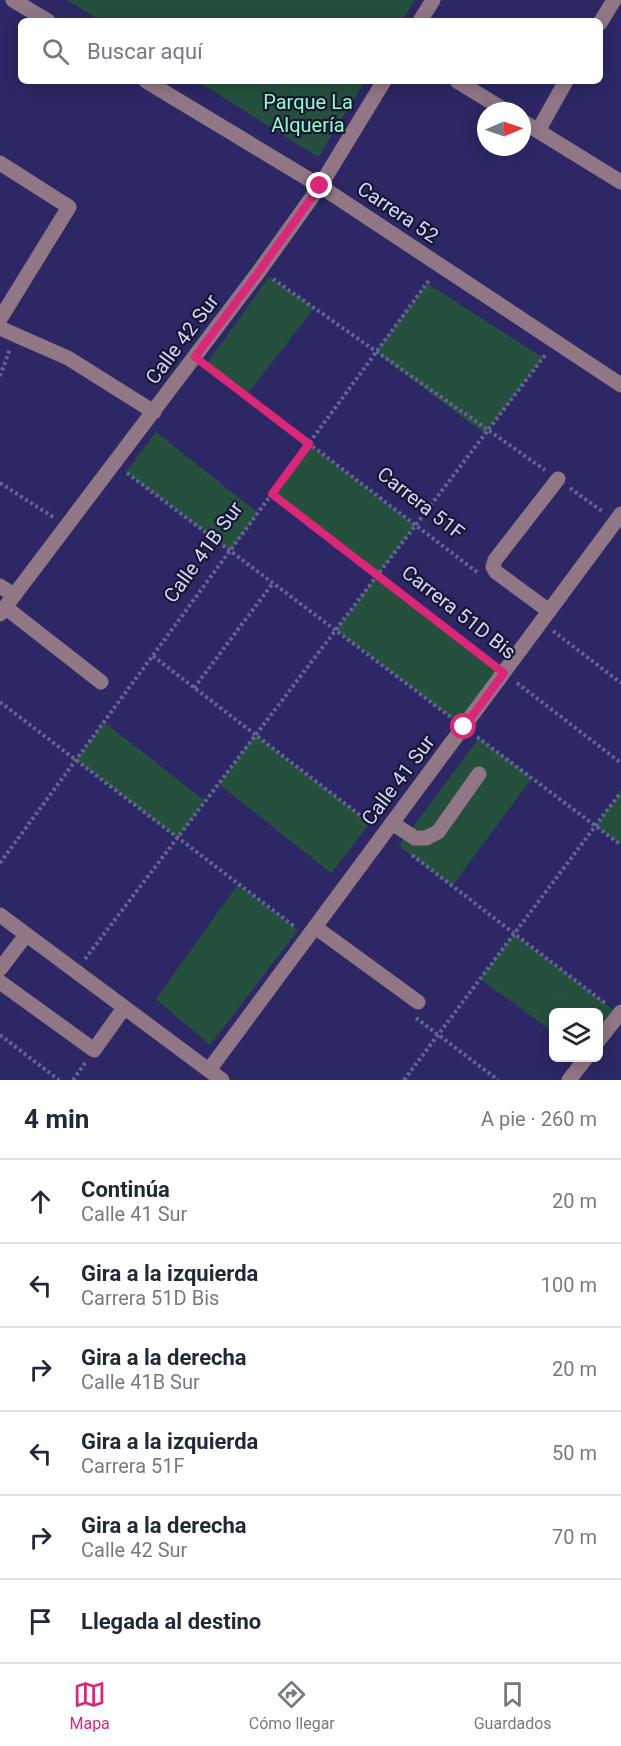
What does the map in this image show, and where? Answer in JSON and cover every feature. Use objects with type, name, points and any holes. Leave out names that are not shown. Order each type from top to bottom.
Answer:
[{"type":"street","points":[[13,0],[43,18]]},
{"type":"street","points":[[422,18],[433,0]]},
{"type":"street","points":[[603,18],[614,0]]},
{"type":"street","name":"Carrera 52","points":[[151,84],[320,186],[621,385]]},
{"type":"street","name":"Calle 42 Sur","points":[[6,605],[260,270],[320,186],[382,84]]},
{"type":"street","points":[[462,84],[491,102]]},
{"type":"street","points":[[538,130],[564,84]]},
{"type":"street","points":[[531,126],[621,182]]},
{"type":"street","points":[[0,163],[69,207],[0,319]]},
{"type":"street","points":[[0,328],[68,357],[154,412]]},
{"type":"street","points":[[545,616],[493,567],[495,560],[558,479]]},
{"type":"street","name":"Calle 41 Sur","points":[[209,1070],[619,517]]},
{"type":"street","points":[[0,586],[6,605],[101,682]]},
{"type":"street","points":[[392,823],[415,838],[426,838],[438,832],[479,774]]},
{"type":"street","points":[[0,915],[222,1080]]},
{"type":"street","points":[[311,932],[415,1009]]},
{"type":"street","points":[[0,969],[26,935]]},
{"type":"street","points":[[0,982],[94,1050],[124,1008]]},
{"type":"street","points":[[603,1034],[621,1011]]},
{"type":"street","points":[[569,1080],[583,1062]]},
{"type":"path","name":"Calle 41B Sur","points":[[0,863],[440,265]]},
{"type":"path","points":[[260,270],[558,479],[619,517]]},
{"type":"path","points":[[0,376],[15,334]]},
{"type":"path","points":[[76,971],[556,342]]},
{"type":"path","name":"Carrera 51F","points":[[195,357],[478,574]]},
{"type":"path","points":[[114,464],[621,845]]},
{"type":"path","points":[[0,483],[67,526]]},
{"type":"path","name":"Carrera 51D Bis","points":[[272,494],[621,763]]},
{"type":"path","points":[[194,688],[273,583]]},
{"type":"path","points":[[545,616],[621,683]]},
{"type":"path","points":[[0,702],[178,837],[311,932]]},
{"type":"path","points":[[404,1080],[621,792]]},
{"type":"path","points":[[415,1009],[438,1035],[498,1080]]},
{"type":"path","points":[[0,1035],[60,1080]]},
{"type":"green space","points":[[67,0],[415,0],[404,18],[96,18]]},
{"type":"green space","name":"Parque La Alquería","points":[[202,84],[363,84],[318,157]]},
{"type":"green space","points":[[269,277],[314,308],[246,396],[206,365]]},
{"type":"green space","points":[[427,283],[543,358],[485,434],[376,352]]},
{"type":"green space","points":[[156,432],[258,513],[230,551],[126,472]]},
{"type":"green space","points":[[309,444],[415,525],[378,575],[504,673],[464,727],[336,630],[377,575],[272,494]]},
{"type":"green space","points":[[104,722],[205,801],[178,838],[76,760]]},
{"type":"green space","points":[[255,735],[370,823],[331,873],[219,784]]},
{"type":"green space","points":[[479,738],[532,778],[452,886],[399,846]]},
{"type":"green space","points":[[621,792],[621,845],[595,826]]},
{"type":"green space","points":[[238,884],[298,930],[210,1045],[156,999]]},
{"type":"green space","points":[[514,934],[619,1014],[603,1036],[603,1008],[549,1008],[549,1029],[480,979]]},
{"type":"route","points":[[320,186],[195,357],[309,444],[272,494],[504,673],[464,727]]}]
